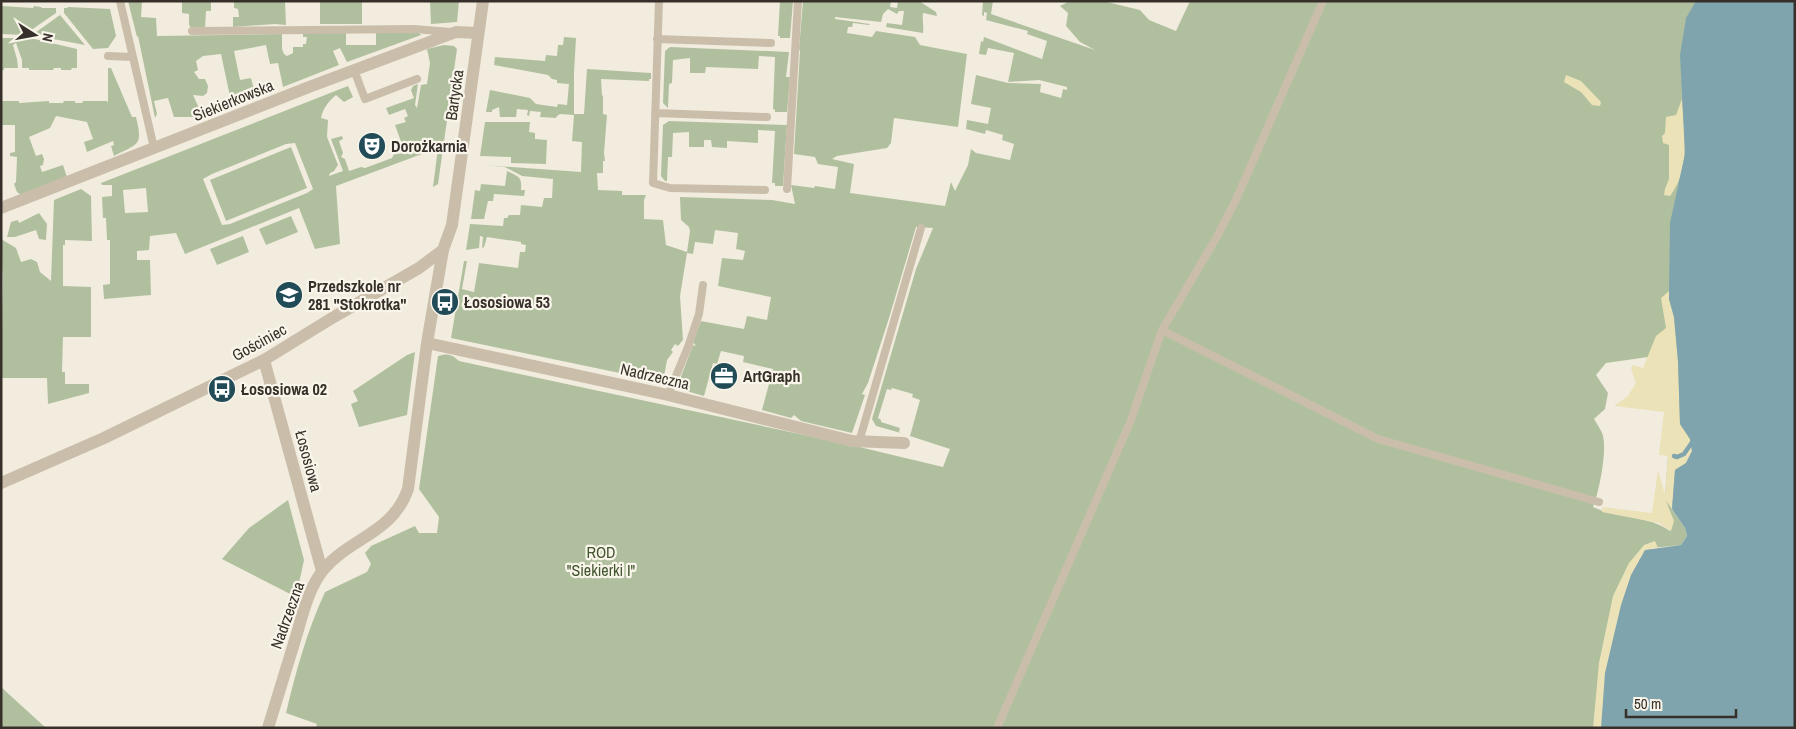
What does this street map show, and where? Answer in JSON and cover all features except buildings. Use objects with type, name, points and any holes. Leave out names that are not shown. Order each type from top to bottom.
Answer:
[{"type":"street","name":"Bartycka","points":[[443,250],[452,225],[483,1]]},
{"type":"street","name":"Siekierkowska","points":[[1,208],[456,32],[478,32]]},
{"type":"street","name":"Nadrzeczna","points":[[268,728],[305,604],[322,571],[333,559],[384,525],[404,500],[408,489],[427,342],[443,250]]},
{"type":"street","name":"Gościniec","points":[[1,483],[112,435],[264,360],[408,274],[443,250]]},
{"type":"street","name":"Nadrzeczna","points":[[427,342],[668,395],[859,442],[904,443]]},
{"type":"street","name":"Łososiowa","points":[[264,360],[322,571]]},
{"type":"lane","points":[[120,1],[154,148]]},
{"type":"lane","points":[[659,1],[653,183],[670,188],[765,190]]},
{"type":"lane","points":[[787,189],[798,1]]},
{"type":"lane","points":[[997,728],[1131,420],[1162,330],[1235,202],[1323,1]]},
{"type":"lane","points":[[192,31],[414,29],[456,32]]},
{"type":"lane","points":[[657,39],[771,43]]},
{"type":"lane","points":[[108,56],[132,57]]},
{"type":"lane","points":[[354,70],[365,99],[417,79]]},
{"type":"lane","points":[[654,113],[767,117]]},
{"type":"lane","points":[[859,442],[920,228]]},
{"type":"lane","points":[[668,395],[699,314],[703,285]]},
{"type":"lane","points":[[1162,330],[1378,438],[1599,502]]},
{"type":"green space","points":[[128,1],[142,1],[141,17],[156,18],[157,36],[282,34],[282,49],[287,56],[293,53],[293,47],[303,47],[303,44],[306,44],[307,37],[303,37],[303,33],[346,33],[346,45],[376,45],[376,33],[419,33],[421,35],[347,62],[340,48],[333,51],[339,65],[283,87],[278,63],[270,64],[266,45],[234,51],[240,80],[251,78],[256,97],[232,106],[221,54],[203,56],[196,61],[198,70],[194,72],[199,79],[205,79],[208,86],[207,93],[203,96],[193,95],[203,117],[174,117],[168,98],[154,101],[157,114],[155,118],[138,36]]},
{"type":"green space","points":[[182,1],[211,1],[211,11],[206,11],[205,29],[193,30],[189,25],[189,14],[182,13]]},
{"type":"green space","points":[[234,1],[285,1],[286,25],[233,27],[233,17],[239,17],[238,9],[234,8]]},
{"type":"green space","points":[[320,1],[362,1],[362,24],[320,24]]},
{"type":"green space","points":[[430,1],[459,1],[457,22],[431,24]]},
{"type":"green space","points":[[780,1],[793,1],[790,38],[780,38],[778,36]]},
{"type":"green space","name":"ROD \"Siekierki I\"","points":[[803,1],[891,1],[890,7],[897,8],[898,1],[919,1],[936,12],[937,16],[923,13],[923,33],[886,27],[887,23],[902,25],[904,11],[899,11],[897,14],[888,9],[883,14],[881,22],[835,17],[835,19],[870,24],[853,23],[852,27],[848,27],[847,33],[872,37],[876,31],[915,37],[920,45],[967,54],[958,127],[894,118],[891,143],[887,148],[837,156],[832,159],[854,164],[850,193],[945,206],[951,182],[955,191],[968,165],[971,149],[976,153],[1010,160],[1014,144],[1002,140],[1003,135],[986,130],[985,134],[966,129],[967,120],[988,124],[991,108],[971,104],[976,75],[1008,83],[1041,84],[1040,92],[1061,98],[1063,89],[1067,90],[1067,87],[1039,80],[1008,82],[1014,53],[988,48],[986,55],[979,54],[981,41],[983,42],[984,37],[1042,59],[1047,41],[1027,34],[1028,31],[986,20],[987,13],[984,12],[984,16],[982,15],[983,1],[993,1],[991,14],[1095,50],[1080,42],[1066,26],[1068,13],[1060,6],[1070,1],[1107,2],[1140,10],[1149,20],[1176,31],[1190,1],[1696,1],[1694,6],[1698,439],[1672,509],[1685,528],[1687,536],[1681,545],[1652,548],[1621,605],[1601,728],[316,728],[317,724],[286,713],[302,651],[325,592],[367,572],[371,564],[365,553],[371,546],[415,526],[419,533],[437,533],[439,517],[419,489],[438,356],[449,355],[459,361],[851,445],[943,467],[950,449],[910,436],[920,400],[912,397],[913,394],[892,388],[891,390],[887,389],[878,418],[881,422],[900,428],[899,432],[901,433],[876,426],[872,419],[916,269],[933,228],[916,227],[868,383],[862,394],[865,395],[852,433],[801,421],[794,415],[791,418],[762,410],[773,369],[743,362],[744,356],[721,351],[717,364],[713,363],[704,396],[677,387],[693,345],[696,346],[693,342],[701,321],[744,329],[747,316],[767,320],[771,297],[718,286],[722,258],[743,260],[745,251],[736,249],[738,233],[715,230],[713,244],[695,242],[693,254],[687,253],[680,296],[683,340],[678,346],[675,344],[671,350],[673,352],[667,360],[663,382],[451,338],[464,261],[467,261],[462,289],[474,292],[479,263],[518,268],[520,252],[525,252],[526,245],[521,244],[521,242],[487,237],[482,248],[483,237],[480,236],[479,248],[466,250],[470,224],[503,226],[504,218],[507,218],[509,215],[520,215],[521,205],[542,207],[544,198],[552,198],[553,179],[522,176],[505,167],[484,165],[581,172],[582,142],[572,141],[574,115],[560,114],[556,118],[540,117],[541,112],[530,111],[529,116],[527,115],[528,110],[517,109],[516,117],[500,117],[499,107],[492,110],[492,112],[486,112],[490,90],[530,98],[536,104],[557,107],[558,104],[567,105],[569,84],[557,83],[557,80],[552,79],[548,75],[494,65],[495,57],[545,61],[546,55],[557,56],[558,45],[563,45],[564,37],[576,38],[574,114],[584,114],[587,69],[651,73],[649,81],[601,79],[603,114],[607,115],[605,161],[603,161],[603,173],[597,173],[598,190],[622,191],[622,195],[646,195],[644,200],[644,219],[663,220],[666,245],[687,252],[690,231],[689,227],[681,220],[680,197],[772,200],[795,204],[791,185],[835,189],[838,167],[818,164],[815,157],[794,154]],"holes":[[[1655,340],[1670,397],[1665,497],[1670,531],[1652,522],[1612,514],[1593,507],[1598,492],[1604,452],[1602,434],[1594,419],[1605,409],[1608,393],[1596,375],[1606,363],[1648,357]]]},
{"type":"green space","points":[[2,6],[56,8],[56,13],[24,35],[1,34]]},
{"type":"green space","points":[[64,8],[110,9],[116,36],[108,48],[93,49],[64,13]]},
{"type":"green space","points":[[60,15],[85,45],[32,35]]},
{"type":"green space","points":[[1,38],[30,38],[77,49],[77,68],[72,68],[71,70],[54,68],[53,70],[29,70],[29,68],[22,68],[22,60],[16,43],[13,45],[18,68],[4,68],[4,70],[1,70]]},
{"type":"green space","points":[[444,45],[454,46],[457,49],[438,184],[433,187],[438,148],[336,186],[340,244],[315,249],[299,208],[185,254],[176,233],[150,236],[149,250],[137,251],[137,260],[150,260],[151,295],[104,299],[103,285],[110,284],[110,240],[107,240],[106,218],[103,218],[102,197],[112,196],[112,185],[102,185],[101,183],[348,86],[353,97],[344,102],[336,95],[323,111],[321,118],[328,120],[327,137],[338,165],[329,176],[343,171],[331,139],[342,136],[343,139],[339,141],[343,153],[341,157],[345,159],[349,171],[361,167],[365,168],[392,158],[394,154],[402,153],[401,151],[404,150],[395,125],[406,122],[404,118],[408,116],[405,109],[389,115],[386,108],[414,98],[411,90],[413,86],[418,84],[415,105],[417,108],[421,85],[427,84],[430,63],[427,49]],"holes":[[[295,143],[313,189],[230,224],[222,225],[203,179],[286,144]],[[146,188],[148,212],[125,213],[123,190]]]},
{"type":"green space","points":[[670,47],[789,52],[786,77],[790,77],[787,112],[775,112],[773,109],[775,57],[759,56],[758,69],[706,67],[705,73],[690,73],[690,58],[673,60],[668,108],[663,103],[665,51]]},
{"type":"green space","points":[[108,68],[111,68],[132,117],[136,117],[139,134],[137,142],[134,146],[114,156],[111,146],[114,145],[113,141],[87,152],[84,142],[93,139],[87,122],[56,116],[50,128],[29,137],[36,156],[42,154],[44,159],[43,165],[40,166],[42,172],[63,165],[67,177],[21,195],[17,192],[14,184],[16,182],[17,157],[10,156],[10,153],[15,152],[15,125],[1,125],[1,101],[19,101],[19,103],[49,101],[49,103],[63,103],[64,101],[75,101],[75,103],[82,103],[83,101],[107,101],[108,103]]},
{"type":"green space","points":[[669,121],[787,125],[783,186],[775,186],[775,183],[772,183],[775,131],[758,130],[758,143],[727,141],[727,148],[712,147],[711,140],[704,140],[704,147],[689,147],[689,132],[673,133],[672,157],[668,157],[667,181],[665,181],[661,176],[663,125]]},
{"type":"green space","points":[[485,122],[530,122],[529,132],[535,133],[535,139],[547,140],[546,164],[511,163],[511,157],[480,156]]},
{"type":"green space","points":[[291,147],[307,188],[226,221],[210,180]]},
{"type":"green space","points":[[507,171],[520,179],[521,190],[525,190],[524,196],[494,194],[493,201],[488,201],[484,219],[471,219],[475,190],[480,191],[481,184],[505,186]]},
{"type":"green space","points":[[81,189],[91,196],[92,241],[65,240],[65,245],[63,245],[63,286],[91,287],[91,337],[63,337],[62,372],[65,372],[65,384],[89,384],[89,393],[48,404],[47,378],[1,378],[3,280],[1,239],[16,248],[21,262],[31,259],[37,262],[40,272],[51,281],[54,200]]},
{"type":"green space","points":[[39,213],[47,224],[46,240],[39,239],[36,230],[15,237],[7,237],[11,222],[18,220],[19,223]]},
{"type":"green space","points":[[291,216],[298,232],[266,245],[259,229]]},
{"type":"green space","points":[[243,236],[249,252],[217,265],[210,249]]},
{"type":"green space","points":[[415,352],[407,415],[359,427],[351,404],[358,401],[353,391],[407,355]]},
{"type":"green space","points":[[288,500],[304,560],[296,597],[222,559],[249,528]]},
{"type":"green space","points":[[1,687],[46,728],[1,728]]},
{"type":"sand","points":[[1566,75],[1581,81],[1601,102],[1600,106],[1592,105],[1581,92],[1564,82]]},
{"type":"sand","points":[[1682,99],[1685,137],[1684,162],[1677,185],[1670,196],[1664,195],[1669,179],[1669,145],[1663,143],[1662,136],[1665,133],[1666,117],[1676,115]]},
{"type":"sand","points":[[1669,291],[1669,299],[1674,317],[1678,361],[1680,424],[1690,439],[1692,451],[1686,463],[1675,470],[1672,509],[1666,501],[1674,521],[1671,531],[1659,523],[1602,512],[1602,507],[1652,513],[1658,470],[1665,495],[1668,456],[1659,455],[1664,412],[1614,406],[1628,396],[1636,383],[1631,368],[1633,365],[1643,368],[1656,336],[1666,328],[1661,298]]},
{"type":"sand","points":[[1655,541],[1658,548],[1652,548],[1601,728],[1593,728],[1599,663],[1613,596],[1629,563],[1644,545]]},
{"type":"water","points":[[1696,1],[1795,1],[1795,728],[1601,728],[1605,673],[1621,605],[1631,575],[1645,550],[1681,545],[1687,536],[1685,528],[1672,509],[1675,470],[1686,463],[1692,451],[1690,439],[1680,424],[1678,361],[1674,317],[1669,299],[1670,223],[1685,154],[1680,55],[1686,18]]},
{"type":"waterway","points":[[1674,456],[1677,457],[1684,454],[1693,441]]},
{"type":"place","name":"Dorożkarnia","points":[[372,146]]},
{"type":"place","name":"Przedszkole nr 281 \"Stokrotka\"","points":[[289,295]]},
{"type":"place","name":"Łososiowa 53","points":[[445,302]]},
{"type":"place","name":"ArtGraph","points":[[724,376]]},
{"type":"place","name":"Łososiowa 02","points":[[222,389]]}]
